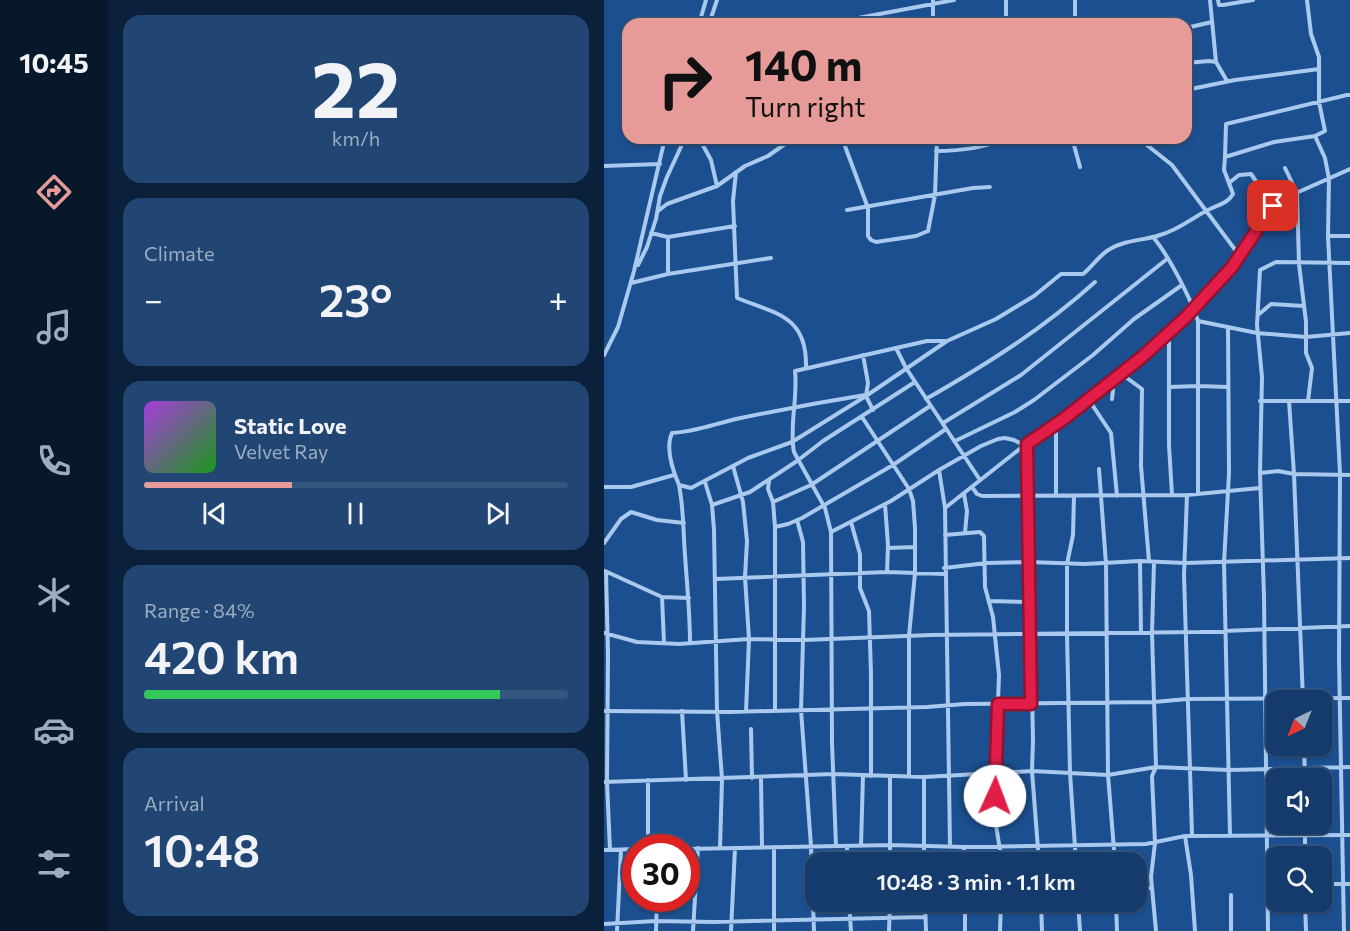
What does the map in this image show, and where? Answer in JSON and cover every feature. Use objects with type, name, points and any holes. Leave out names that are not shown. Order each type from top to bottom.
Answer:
[{"type":"street","points":[[701,18],[706,0]]},
{"type":"street","points":[[711,18],[717,0]]},
{"type":"street","points":[[855,18],[954,0]]},
{"type":"street","points":[[1006,0],[1006,18]]},
{"type":"street","points":[[1075,0],[1075,18]]},
{"type":"street","points":[[1227,81],[1216,62],[1210,3],[1253,0]]},
{"type":"street","points":[[1225,157],[1274,142],[1315,136],[1325,131],[1319,102],[1319,57],[1308,19],[1307,0]]},
{"type":"street","points":[[933,2],[933,18]]},
{"type":"street","points":[[1192,27],[1212,22]]},
{"type":"street","points":[[1192,62],[1209,60],[1216,62]]},
{"type":"street","points":[[1192,89],[1227,81],[1319,69]]},
{"type":"street","points":[[679,485],[688,488],[705,482],[763,452],[792,442],[866,396],[947,341],[996,319],[1034,296],[1061,274],[1083,274],[1111,248],[1130,240],[1153,237],[1187,224],[1207,210],[1230,199],[1233,194],[1224,170],[1226,124],[1350,95]]},
{"type":"street","points":[[1315,136],[1325,158],[1329,178],[1327,236],[1340,474],[1339,698],[1344,931]]},
{"type":"street","points":[[604,355],[618,327],[631,283],[664,144]]},
{"type":"street","points":[[634,271],[647,247],[667,177],[682,144]]},
{"type":"street","points":[[702,144],[711,160],[717,186]]},
{"type":"street","points":[[658,211],[667,204],[717,186],[736,172],[768,156],[785,144]]},
{"type":"street","points":[[844,144],[868,208],[868,236],[876,242],[916,236],[928,231],[934,195],[937,144]]},
{"type":"street","points":[[936,151],[956,151],[993,144]]},
{"type":"street","points":[[1074,144],[1080,167]]},
{"type":"street","points":[[1146,144],[1172,165],[1239,255]]},
{"type":"street","points":[[604,166],[660,164]]},
{"type":"street","points":[[1285,168],[1297,193],[1299,264],[1306,353],[1312,368],[1308,401]]},
{"type":"street","points":[[945,508],[1157,345],[1232,267],[1273,206],[1350,169]]},
{"type":"street","points":[[736,172],[733,201],[737,298],[754,303],[787,319],[797,328],[806,349],[806,367]]},
{"type":"street","points":[[1229,183],[1239,175],[1251,174],[1273,206]]},
{"type":"street","points":[[847,210],[990,187]]},
{"type":"street","points":[[651,233],[668,237],[735,226]]},
{"type":"street","points":[[1327,236],[1350,236]]},
{"type":"street","points":[[667,274],[668,237]]},
{"type":"street","points":[[1153,237],[1160,245],[1182,285],[1198,321],[1198,494]]},
{"type":"street","points":[[631,283],[667,274],[771,258]]},
{"type":"street","points":[[943,423],[1021,375],[1167,259]]},
{"type":"street","points":[[1266,885],[1264,630],[1260,488],[1262,377],[1257,316],[1260,270],[1276,262],[1350,263]]},
{"type":"street","points":[[926,399],[1001,355],[1047,322],[1095,282]]},
{"type":"street","points":[[955,441],[1015,412],[1034,400],[1093,355],[1134,319],[1182,285]]},
{"type":"street","points":[[1257,316],[1261,310],[1271,304],[1304,306]]},
{"type":"street","points":[[1198,321],[1258,333],[1306,336],[1350,333]]},
{"type":"street","points":[[1228,327],[1228,491],[1224,562],[1230,836]]},
{"type":"street","points":[[1169,333],[1169,445],[1172,495]]},
{"type":"street","points":[[836,846],[833,774],[831,532],[822,504],[797,461],[792,442],[795,371],[927,341],[947,341]]},
{"type":"street","points":[[896,348],[930,406],[965,454],[980,480]]},
{"type":"street","points":[[863,355],[868,383],[866,396],[873,410]]},
{"type":"street","points":[[1120,373],[1142,389],[1141,466],[1151,561],[1156,767],[1152,776],[1154,843],[1152,888],[1156,931]]},
{"type":"street","points":[[1111,381],[1112,399]]},
{"type":"street","points":[[712,505],[742,495],[769,480],[823,441],[915,382]]},
{"type":"street","points":[[1169,387],[1228,387]]},
{"type":"street","points":[[690,643],[684,523],[679,485],[674,475],[670,447],[672,433],[697,430],[795,407],[866,396]]},
{"type":"street","points":[[1091,398],[1093,406],[1111,433],[1117,496]]},
{"type":"street","points":[[1260,401],[1350,401]]},
{"type":"street","points":[[1289,401],[1303,690]]},
{"type":"street","points":[[773,502],[811,486],[930,406]]},
{"type":"street","points":[[862,417],[909,489],[913,501],[915,573],[909,636],[909,775]]},
{"type":"street","points":[[1056,424],[1056,496]]},
{"type":"street","points":[[775,526],[797,520],[893,465],[946,429]]},
{"type":"street","points":[[831,532],[885,504],[965,454],[998,439],[1014,440],[1026,445]]},
{"type":"street","points":[[1026,445],[1030,562],[1032,771],[1038,852]]},
{"type":"street","points":[[733,466],[742,495],[747,541],[745,577],[749,639],[746,711]]},
{"type":"street","points":[[1099,469],[1106,564],[1108,775],[1114,852]]},
{"type":"street","points":[[939,470],[945,508],[944,568],[950,847]]},
{"type":"street","points":[[1260,473],[1278,471],[1294,474],[1350,475]]},
{"type":"street","points":[[604,487],[631,487],[674,475]]},
{"type":"street","points":[[769,480],[768,489],[773,502],[775,526],[775,711]]},
{"type":"street","points":[[705,482],[712,505],[716,579],[717,711],[722,779],[721,848]]},
{"type":"street","points":[[972,488],[982,496],[1028,497],[1187,495],[1260,488]]},
{"type":"street","points":[[964,493],[967,511],[966,533]]},
{"type":"street","points":[[1187,495],[1186,633],[1192,836]]},
{"type":"street","points":[[1074,496],[1073,535],[1067,564],[1067,634],[1070,773],[1075,852]]},
{"type":"street","points":[[885,504],[888,572]]},
{"type":"street","points":[[604,543],[621,519],[631,512],[657,520],[684,523]]},
{"type":"street","points":[[797,520],[802,537],[804,640],[801,710],[811,846],[814,931]]},
{"type":"street","points":[[851,522],[860,554],[860,588],[869,611],[871,776]]},
{"type":"street","points":[[945,535],[983,533],[985,587],[999,675],[994,813],[1001,852]]},
{"type":"street","points":[[888,548],[915,547]]},
{"type":"street","points":[[944,568],[1030,562],[1106,564],[1140,561],[1185,563],[1350,558]]},
{"type":"street","points":[[1140,561],[1141,633]]},
{"type":"street","points":[[610,850],[606,782],[605,711],[608,654],[605,633],[605,571],[662,597],[689,598]]},
{"type":"street","points":[[716,579],[888,572],[945,574]]},
{"type":"street","points":[[662,597],[664,643]]},
{"type":"street","points":[[989,601],[1030,602]]},
{"type":"street","points":[[605,633],[637,642],[690,643],[749,639],[804,640],[994,634],[1225,632],[1350,626]]},
{"type":"street","points":[[1332,698],[1350,698]]},
{"type":"street","points":[[605,711],[775,711],[948,705],[1154,702],[1187,699],[1264,699]]},
{"type":"street","points":[[682,711],[686,780]]},
{"type":"street","points":[[751,729],[752,778]]},
{"type":"street","points":[[1304,756],[1305,767]]},
{"type":"street","points":[[606,782],[833,774],[924,777],[1032,771],[1108,775],[1156,767],[1228,770],[1350,767]]},
{"type":"street","points":[[861,846],[863,775]]},
{"type":"street","points":[[890,776],[891,852]]},
{"type":"street","points":[[924,777],[925,852]]},
{"type":"street","points":[[761,778],[762,847]]},
{"type":"street","points":[[648,780],[648,834]]},
{"type":"street","points":[[1305,846],[1306,835]]},
{"type":"street","points":[[1186,836],[1195,931]]},
{"type":"street","points":[[700,848],[1075,845],[1154,843],[1186,836],[1350,836]]},
{"type":"street","points":[[847,846],[847,852]]},
{"type":"street","points":[[774,847],[774,931]]},
{"type":"street","points":[[964,847],[964,852]]},
{"type":"street","points":[[731,931],[735,848]]},
{"type":"street","points":[[604,850],[620,850],[617,931]]},
{"type":"street","points":[[1332,884],[1350,884]]},
{"type":"street","points":[[1147,888],[1152,888]]},
{"type":"street","points":[[1231,895],[1231,931]]},
{"type":"street","points":[[655,931],[656,912]]},
{"type":"street","points":[[693,931],[694,912]]},
{"type":"street","points":[[849,912],[851,931]]},
{"type":"street","points":[[889,931],[890,912]]},
{"type":"street","points":[[925,912],[926,931]]},
{"type":"street","points":[[964,912],[965,931]]},
{"type":"street","points":[[1000,931],[1001,912]]},
{"type":"street","points":[[1041,912],[1042,931]]},
{"type":"street","points":[[1079,912],[1080,931]]},
{"type":"street","points":[[1116,912],[1117,931]]},
{"type":"street","points":[[1267,912],[1268,931]]},
{"type":"street","points":[[1305,912],[1306,931]]},
{"type":"street","points":[[604,924],[656,921],[925,917]]},
{"type":"route","points":[[995,796],[998,704],[1031,704],[1027,444],[1091,398],[1157,345],[1186,317],[1232,267],[1273,206]]}]
